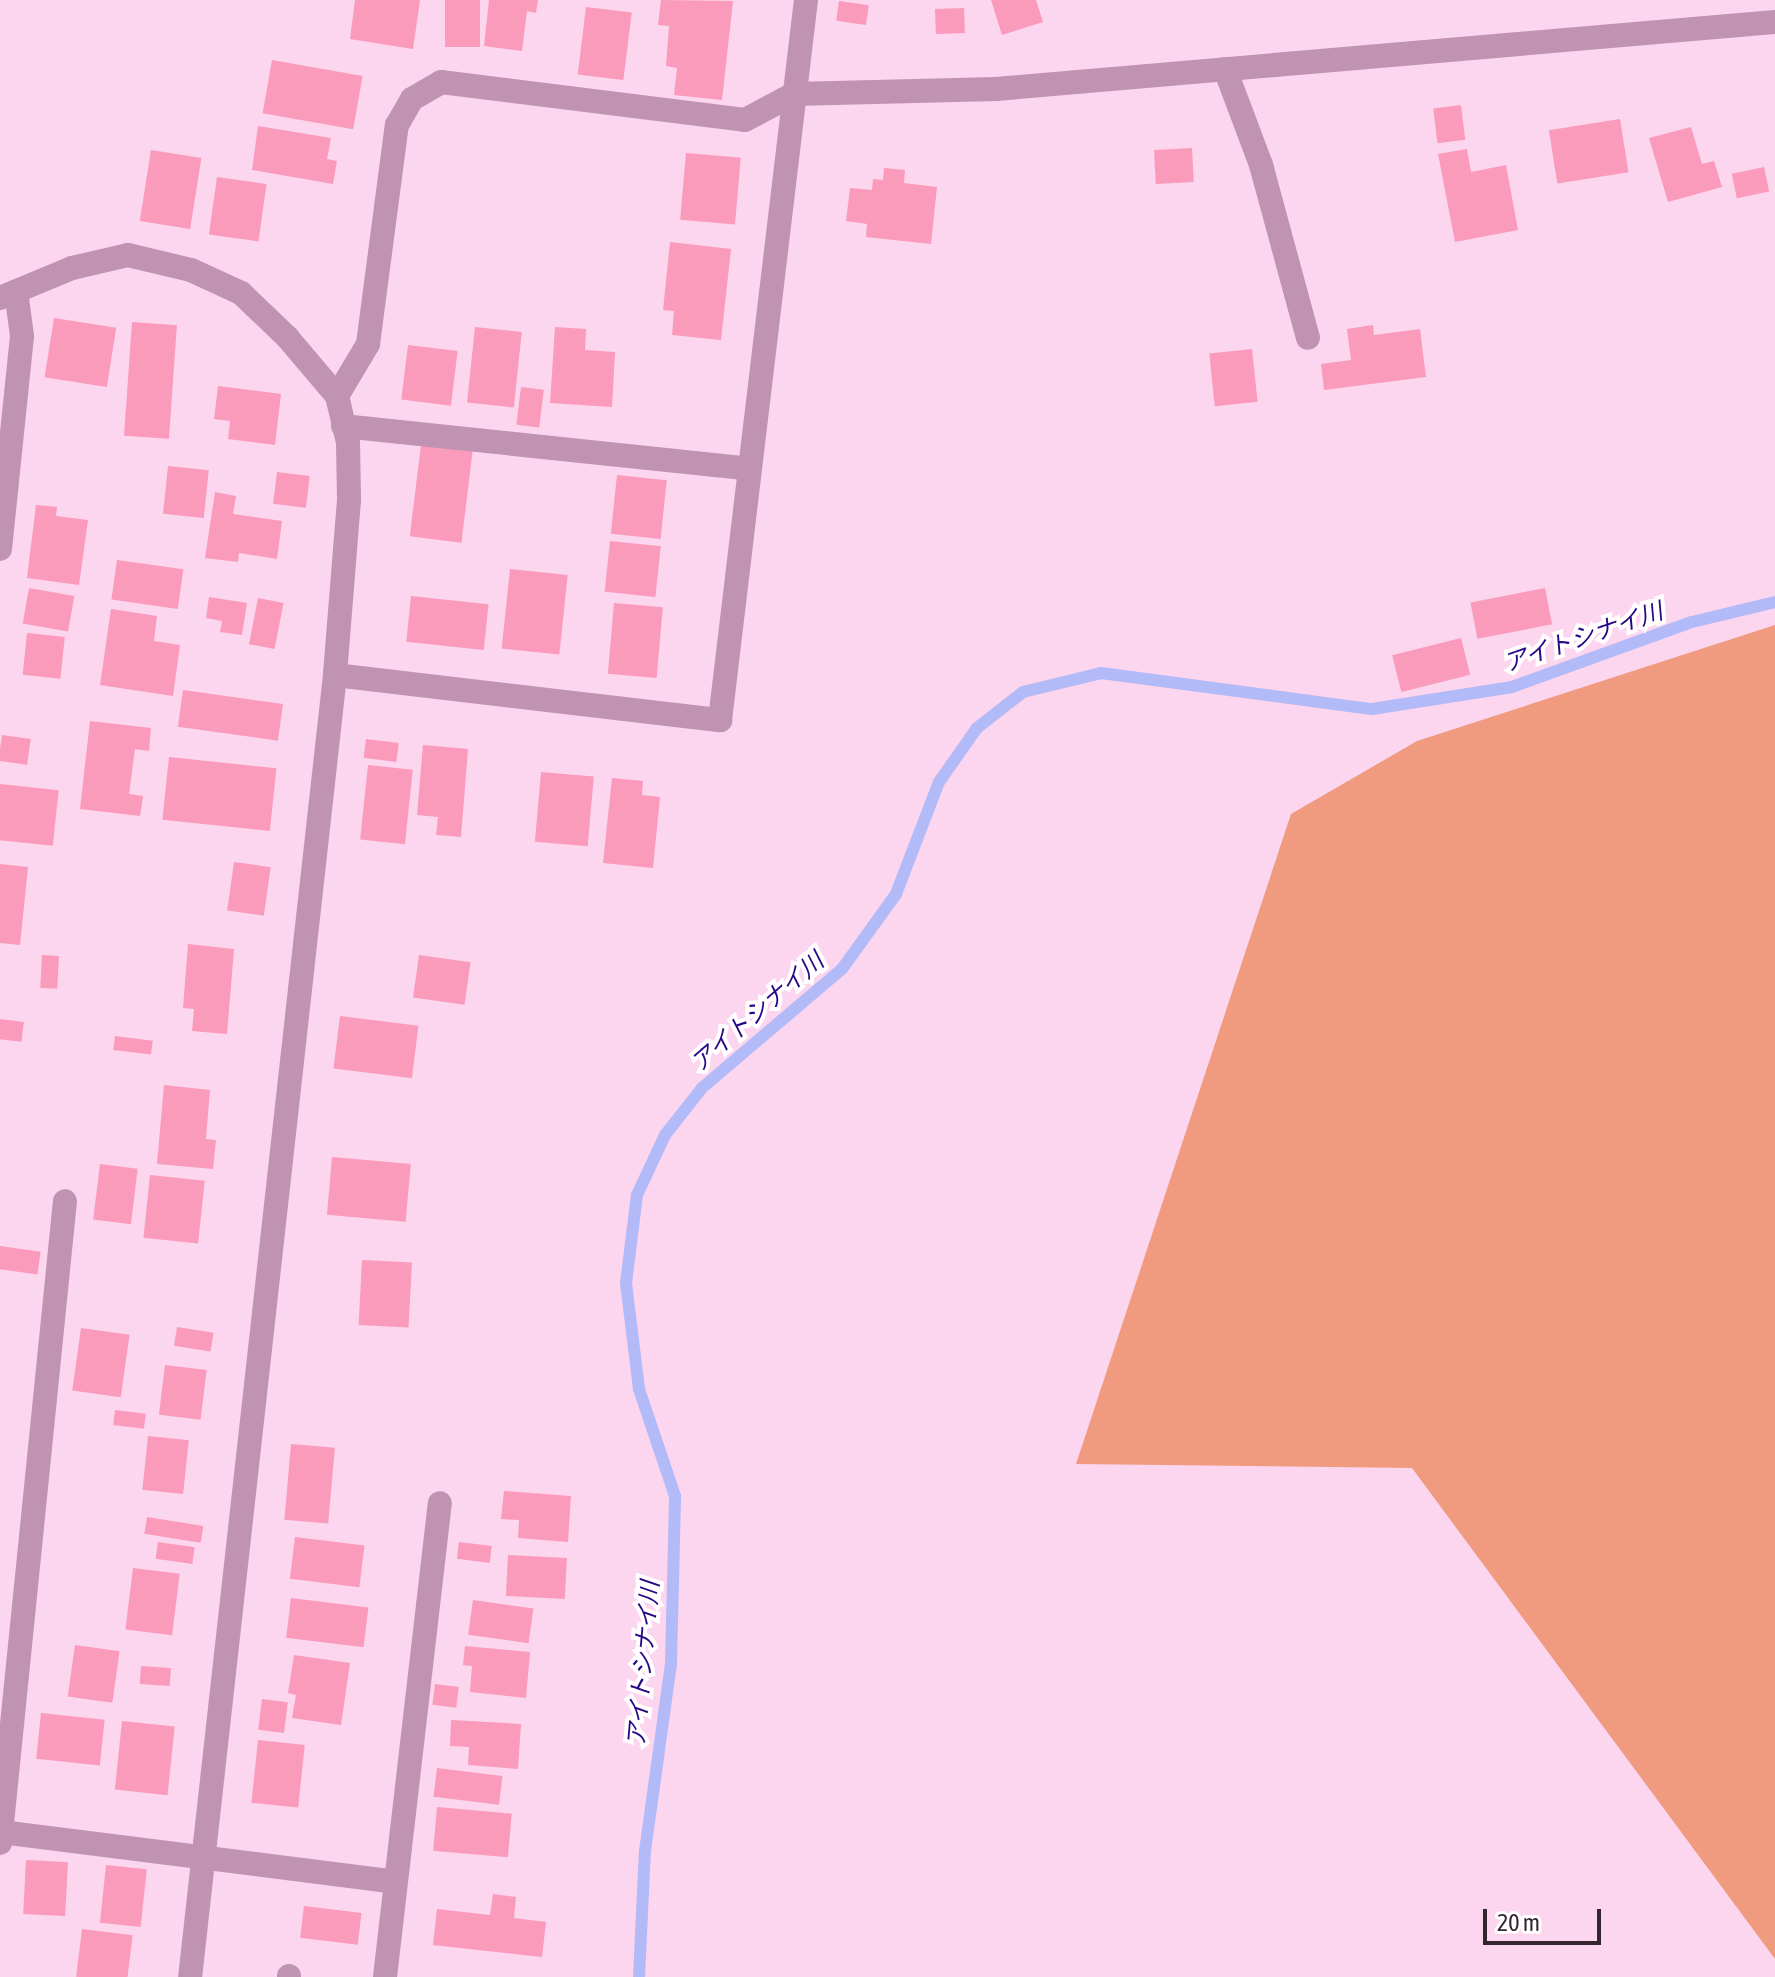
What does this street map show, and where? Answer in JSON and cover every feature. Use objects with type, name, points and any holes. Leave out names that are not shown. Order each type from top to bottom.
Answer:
[{"type":"street","points":[[335,675],[720,720],[806,0]]},
{"type":"street","points":[[337,396],[368,344],[397,125],[412,99],[441,82],[745,120],[794,94],[996,89],[1775,22]]},
{"type":"street","points":[[1225,69],[1261,165],[1308,338]]},
{"type":"street","points":[[0,549],[22,336],[8,295],[72,268],[128,255],[191,270],[241,293],[337,396],[343,426],[349,500],[335,675],[190,1977]]},
{"type":"street","points":[[343,426],[749,469]]},
{"type":"street","points":[[65,1201],[1,1838],[395,1882]]},
{"type":"street","points":[[385,1977],[440,1503]]},
{"type":"shaded area","points":[[1775,625],[1775,1959],[1412,1468],[1076,1464],[1291,814],[1417,741]]},
{"type":"building","points":[[355,0],[420,0],[413,49],[350,39]]},
{"type":"building","points":[[445,0],[480,0],[480,47],[445,47]]},
{"type":"building","points":[[489,0],[538,0],[536,13],[527,11],[522,51],[484,46]]},
{"type":"building","points":[[661,0],[733,1],[722,100],[674,95],[677,68],[666,66],[669,26],[658,25]]},
{"type":"building","points":[[991,0],[1036,0],[1043,22],[1002,35]]},
{"type":"building","points":[[839,1],[869,5],[866,25],[836,21]]},
{"type":"building","points":[[586,7],[632,13],[623,80],[578,74]]},
{"type":"building","points":[[964,8],[965,33],[936,34],[935,9]]},
{"type":"building","points":[[272,60],[363,76],[353,129],[263,113]]},
{"type":"building","points":[[1461,105],[1465,140],[1437,143],[1433,108]]},
{"type":"building","points":[[1620,119],[1628,172],[1557,184],[1549,130]]},
{"type":"building","points":[[258,126],[331,138],[327,159],[337,161],[333,184],[252,170]]},
{"type":"building","points":[[1691,127],[1702,164],[1714,161],[1722,187],[1668,202],[1649,138]]},
{"type":"building","points":[[1192,148],[1194,182],[1156,184],[1154,150]]},
{"type":"building","points":[[1467,149],[1471,172],[1506,165],[1518,230],[1455,242],[1438,154]]},
{"type":"building","points":[[151,150],[201,158],[190,229],[140,221]]},
{"type":"building","points":[[686,153],[741,158],[735,225],[680,220]]},
{"type":"building","points":[[1764,167],[1769,191],[1737,198],[1732,174]]},
{"type":"building","points":[[884,168],[905,170],[904,183],[937,187],[931,244],[866,237],[867,224],[846,221],[850,188],[872,190],[873,179],[883,180]]},
{"type":"building","points":[[217,177],[267,184],[258,241],[209,234]]},
{"type":"building","points":[[670,242],[731,249],[721,340],[672,335],[674,311],[663,310]]},
{"type":"building","points":[[54,318],[116,328],[107,387],[45,377]]},
{"type":"building","points":[[132,322],[177,325],[169,439],[124,436]]},
{"type":"building","points":[[1373,325],[1374,335],[1420,329],[1426,377],[1324,390],[1321,364],[1351,360],[1347,329]]},
{"type":"building","points":[[475,327],[522,332],[514,407],[467,403]]},
{"type":"building","points":[[555,327],[586,329],[585,350],[615,352],[612,407],[550,403]]},
{"type":"building","points":[[408,345],[458,351],[451,406],[401,400]]},
{"type":"building","points":[[1252,349],[1258,402],[1215,406],[1209,353]]},
{"type":"building","points":[[218,386],[281,394],[275,445],[228,439],[230,421],[214,419]]},
{"type":"building","points":[[521,387],[544,390],[539,428],[516,425]]},
{"type":"building","points":[[421,445],[473,451],[461,543],[410,536]]},
{"type":"building","points":[[168,466],[209,470],[204,518],[163,514]]},
{"type":"building","points":[[277,472],[310,476],[306,508],[273,504]]},
{"type":"building","points":[[617,475],[667,480],[661,539],[611,534]]},
{"type":"building","points":[[215,492],[236,496],[233,514],[282,521],[277,559],[239,553],[238,562],[205,558]]},
{"type":"building","points":[[36,505],[57,507],[56,516],[88,520],[79,585],[27,578]]},
{"type":"building","points":[[610,541],[661,546],[655,597],[605,592]]},
{"type":"building","points":[[117,560],[183,569],[178,609],[111,600]]},
{"type":"building","points":[[510,569],[568,575],[559,655],[502,649]]},
{"type":"building","points":[[29,588],[74,596],[68,631],[23,623]]},
{"type":"building","points":[[1545,588],[1552,624],[1477,639],[1470,603]]},
{"type":"building","points":[[411,596],[489,604],[484,650],[406,642]]},
{"type":"building","points":[[209,597],[247,603],[242,635],[220,632],[222,621],[206,618]]},
{"type":"building","points":[[258,598],[284,603],[275,649],[249,644]]},
{"type":"building","points":[[614,603],[663,607],[657,678],[608,674]]},
{"type":"building","points":[[111,609],[157,616],[154,641],[180,645],[173,696],[100,685]]},
{"type":"building","points":[[27,633],[65,637],[60,679],[23,675]]},
{"type":"building","points":[[1461,638],[1470,675],[1401,692],[1392,655]]},
{"type":"building","points":[[183,690],[283,704],[278,741],[178,727]]},
{"type":"building","points":[[90,721],[151,728],[149,751],[135,749],[129,794],[143,796],[140,816],[80,809]]},
{"type":"building","points":[[2,735],[31,739],[27,765],[0,761]]},
{"type":"building","points":[[366,739],[399,743],[396,762],[364,758]]},
{"type":"building","points":[[423,745],[468,749],[461,837],[436,835],[438,817],[417,815]]},
{"type":"building","points":[[169,757],[276,768],[270,831],[162,820]]},
{"type":"building","points":[[368,765],[413,770],[405,844],[360,840]]},
{"type":"building","points":[[541,772],[594,777],[588,846],[535,842]]},
{"type":"building","points":[[612,778],[643,781],[642,795],[660,797],[653,868],[603,863]]},
{"type":"building","points":[[0,784],[59,790],[53,846],[0,840]]},
{"type":"building","points":[[234,862],[271,867],[264,916],[227,911]]},
{"type":"building","points":[[0,864],[28,867],[20,945],[0,943]]},
{"type":"building","points":[[188,944],[234,949],[227,1034],[192,1031],[194,1009],[183,1008]]},
{"type":"building","points":[[42,955],[59,956],[57,989],[40,988]]},
{"type":"building","points":[[419,955],[470,962],[465,1005],[413,998]]},
{"type":"building","points":[[340,1016],[418,1026],[412,1078],[334,1069]]},
{"type":"building","points":[[0,1019],[24,1022],[21,1042],[0,1039]]},
{"type":"building","points":[[115,1036],[153,1041],[151,1055],[113,1050]]},
{"type":"building","points":[[164,1085],[210,1090],[206,1139],[216,1140],[213,1169],[157,1164]]},
{"type":"building","points":[[332,1157],[411,1164],[406,1222],[327,1215]]},
{"type":"building","points":[[100,1164],[138,1169],[131,1224],[93,1220]]},
{"type":"building","points":[[150,1175],[205,1181],[198,1243],[143,1238]]},
{"type":"building","points":[[0,1246],[41,1252],[37,1274],[0,1269]]},
{"type":"building","points":[[362,1260],[412,1263],[409,1328],[359,1325]]},
{"type":"building","points":[[177,1327],[214,1333],[211,1352],[174,1346]]},
{"type":"building","points":[[81,1328],[130,1335],[121,1397],[72,1390]]},
{"type":"building","points":[[165,1365],[207,1370],[201,1420],[159,1415]]},
{"type":"building","points":[[115,1410],[146,1414],[144,1429],[113,1425]]},
{"type":"building","points":[[148,1436],[189,1440],[183,1494],[142,1490]]},
{"type":"building","points":[[291,1444],[335,1448],[328,1524],[284,1520]]},
{"type":"building","points":[[504,1491],[571,1496],[568,1542],[518,1538],[519,1520],[501,1519]]},
{"type":"building","points":[[147,1517],[203,1526],[201,1543],[144,1534]]},
{"type":"building","points":[[295,1537],[364,1546],[359,1587],[290,1579]]},
{"type":"building","points":[[158,1542],[195,1547],[192,1564],[156,1559]]},
{"type":"building","points":[[459,1542],[492,1546],[490,1563],[457,1559]]},
{"type":"building","points":[[508,1555],[567,1558],[565,1599],[506,1596]]},
{"type":"building","points":[[133,1568],[180,1574],[172,1635],[125,1630]]},
{"type":"building","points":[[291,1598],[368,1608],[364,1647],[286,1638]]},
{"type":"building","points":[[473,1600],[533,1608],[529,1643],[468,1635]]},
{"type":"building","points":[[75,1645],[120,1651],[112,1703],[68,1696]]},
{"type":"building","points":[[465,1646],[530,1652],[526,1698],[470,1692],[472,1666],[463,1665]]},
{"type":"building","points":[[294,1655],[350,1663],[341,1725],[292,1718],[296,1695],[288,1693]]},
{"type":"building","points":[[141,1666],[171,1668],[170,1686],[140,1684]]},
{"type":"building","points":[[435,1684],[459,1687],[456,1708],[432,1705]]},
{"type":"building","points":[[262,1699],[288,1702],[284,1733],[258,1730]]},
{"type":"building","points":[[41,1713],[105,1720],[100,1765],[36,1759]]},
{"type":"building","points":[[451,1720],[521,1724],[518,1769],[468,1765],[469,1747],[450,1746]]},
{"type":"building","points":[[122,1721],[175,1727],[167,1795],[115,1790]]},
{"type":"building","points":[[258,1740],[305,1745],[298,1808],[251,1803]]},
{"type":"building","points":[[437,1768],[503,1776],[499,1805],[433,1797]]},
{"type":"building","points":[[437,1807],[512,1814],[508,1857],[433,1851]]},
{"type":"building","points":[[26,1860],[68,1862],[65,1916],[23,1914]]},
{"type":"building","points":[[106,1865],[147,1869],[141,1927],[100,1923]]},
{"type":"building","points":[[493,1894],[516,1897],[514,1918],[546,1922],[542,1957],[433,1945],[437,1909],[490,1915]]},
{"type":"building","points":[[304,1906],[362,1913],[358,1945],[300,1938]]},
{"type":"building","points":[[82,1929],[133,1935],[127,1977],[76,1977]]},
{"type":"waterway","name":"アイトシナイ川","points":[[639,1977],[645,1851],[671,1663],[675,1496],[639,1389],[626,1283],[637,1195],[665,1135],[702,1088],[842,969],[896,894],[939,782],[977,728],[1023,692],[1101,673],[1372,709],[1512,687],[1692,622],[1775,602]]}]
